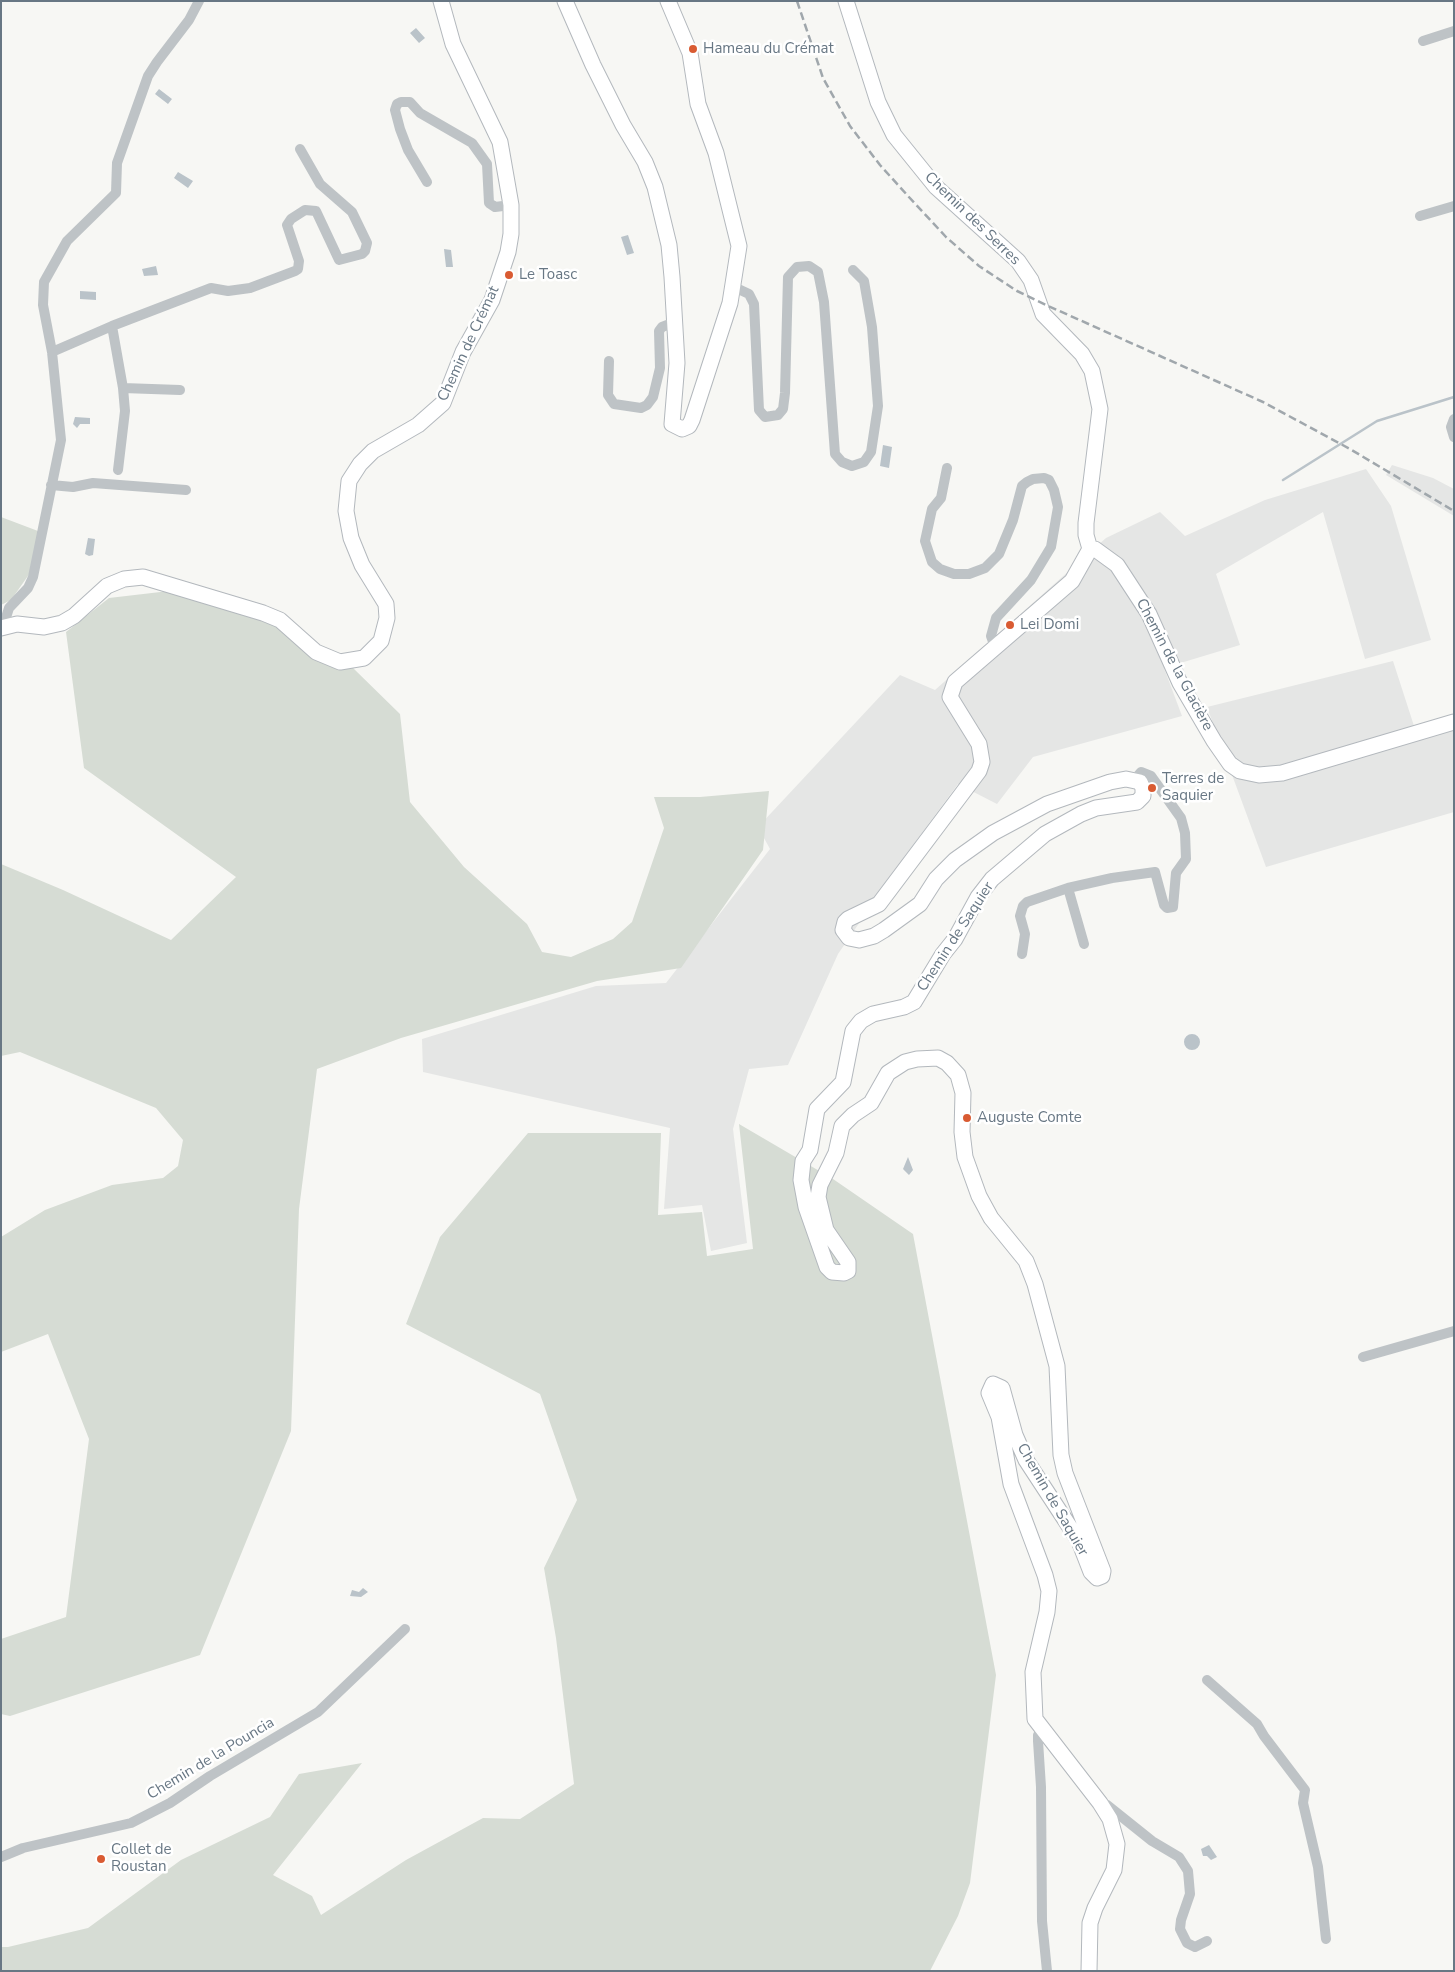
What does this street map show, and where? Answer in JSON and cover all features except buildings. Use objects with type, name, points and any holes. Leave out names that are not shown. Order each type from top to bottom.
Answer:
[{"type":"street","points":[[2,628],[9,608],[28,588],[34,577],[61,440],[52,352],[43,305],[44,282],[67,241],[116,193],[117,164],[148,76],[189,20],[200,1]]},
{"type":"street","name":"Chemin de Crémat","points":[[2,628],[17,624],[44,627],[62,623],[74,616],[107,586],[124,579],[143,577],[280,620],[316,652],[340,662],[364,658],[381,641],[385,630],[386,604],[362,565],[350,538],[346,511],[349,481],[360,464],[373,451],[418,425],[443,403],[463,352],[485,316],[500,279],[509,243],[511,205],[498,133],[453,44],[441,1]]},
{"type":"street","points":[[565,1],[593,66],[622,125],[645,162],[655,187],[669,245],[675,322],[677,363],[671,418],[672,424],[682,429],[688,426],[692,420],[734,287],[739,246],[737,231],[712,138],[698,104],[690,53],[668,1]]},
{"type":"street","name":"Chemin des Serres","points":[[846,1],[878,102],[894,135],[930,182],[1018,261],[1030,280],[1043,314],[1082,354],[1092,372],[1100,409],[1086,523],[1086,535],[1092,553]]},
{"type":"street","points":[[1423,41],[1454,31]]},
{"type":"street","points":[[427,182],[402,136],[395,110],[397,104],[401,102],[410,102],[420,113],[472,143],[487,164],[488,203],[495,207],[511,205]]},
{"type":"street","points":[[52,352],[112,326],[211,288],[228,291],[250,288],[295,271],[298,269],[299,261],[287,225],[291,219],[305,210],[316,211],[339,260],[347,260],[365,251],[367,243],[352,212],[320,184],[300,149]]},
{"type":"street","points":[[1420,216],[1454,206]]},
{"type":"street","points":[[734,287],[748,294],[754,304],[759,410],[765,417],[778,415],[783,410],[785,393],[788,277],[797,268],[809,266],[818,272],[824,302],[835,454],[842,462],[852,466],[864,462],[871,452],[878,406],[872,327],[864,281],[852,270]]},
{"type":"street","points":[[609,361],[608,395],[614,404],[641,408],[647,405],[653,396],[660,368],[659,331],[662,327],[675,322]]},
{"type":"street","points":[[112,326],[123,388],[125,411],[118,470]]},
{"type":"street","points":[[123,388],[180,390]]},
{"type":"street","points":[[1454,419],[1451,427],[1454,437]]},
{"type":"street","points":[[947,468],[941,498],[932,509],[925,541],[932,562],[940,570],[954,574],[969,574],[985,568],[999,554],[1014,520],[1022,486],[1027,482],[1044,478],[1049,480],[1054,490],[1058,507],[1051,547],[1032,580],[996,618],[992,636],[995,647]]},
{"type":"street","points":[[51,485],[73,487],[93,483],[186,490]]},
{"type":"street","points":[[1022,954],[1025,934],[1020,916],[1023,906],[1027,902],[1068,888],[1112,878],[1152,872],[1158,876],[1164,905],[1167,908],[1174,907],[1176,873],[1186,859],[1185,833],[1181,818],[1151,776],[1141,772],[1135,779],[1110,782],[1031,812],[994,833],[955,860],[936,880],[920,904],[884,930],[866,938],[849,938],[843,930],[845,922],[879,904],[979,771],[982,762],[979,744],[951,701],[950,693],[961,675],[1072,581],[1092,553]]},
{"type":"street","name":"Chemin de la Glacière","points":[[1092,553],[1113,560],[1117,565],[1140,600],[1156,629],[1180,683],[1222,754],[1230,764],[1240,771],[1259,775],[1282,773],[1454,722]]},
{"type":"street","name":"Chemin de Saquier","points":[[1089,1971],[1090,1923],[1094,1908],[1114,1870],[1117,1857],[1114,1831],[1100,1803],[1042,1730],[1033,1713],[1032,1681],[1034,1664],[1047,1612],[1049,1591],[1045,1574],[1011,1484],[999,1417],[990,1393],[993,1384],[1002,1388],[1015,1435],[1026,1460],[1079,1541],[1091,1572],[1097,1578],[1102,1576],[1103,1571],[1065,1473],[1061,1455],[1057,1366],[1035,1284],[1026,1262],[986,1209],[965,1157],[962,1132],[963,1093],[958,1075],[947,1063],[938,1058],[917,1059],[905,1062],[888,1073],[871,1103],[849,1118],[842,1126],[836,1153],[820,1185],[818,1197],[826,1230],[848,1262],[848,1271],[844,1273],[832,1272],[827,1267],[806,1207],[801,1172],[803,1161],[810,1150],[818,1110],[843,1082],[853,1031],[861,1021],[873,1014],[904,1007],[914,1002],[942,954],[955,939],[978,897],[992,879],[1045,834],[1066,820],[1096,808],[1137,802],[1143,796],[1144,788],[1135,779]]},
{"type":"street","points":[[1068,888],[1084,944]]},
{"type":"street","points":[[1363,1358],[1454,1331]]},
{"type":"street","name":"Chemin de la Pouncia","points":[[1,1857],[23,1848],[131,1823],[170,1804],[210,1776],[318,1712],[405,1629]]},
{"type":"street","points":[[1207,1680],[1258,1724],[1264,1736],[1305,1790],[1303,1802],[1318,1867],[1326,1939]]},
{"type":"street","points":[[1042,1730],[1038,1735],[1038,1741],[1041,1786],[1042,1921],[1047,1971]]},
{"type":"street","points":[[1100,1803],[1107,1805],[1152,1841],[1179,1857],[1188,1871],[1190,1894],[1181,1920],[1180,1929],[1187,1943],[1195,1947],[1207,1941]]},
{"type":"shaded area","points":[[416,28],[425,38],[419,43],[410,33]]},
{"type":"shaded area","points":[[159,89],[172,99],[168,104],[155,94]]},
{"type":"shaded area","points":[[178,172],[193,181],[188,188],[174,178]]},
{"type":"shaded area","points":[[628,235],[634,253],[627,255],[621,237]]},
{"type":"shaded area","points":[[444,249],[451,250],[453,267],[446,267]]},
{"type":"shaded area","points":[[156,266],[158,275],[144,276],[142,269]]},
{"type":"shaded area","points":[[80,291],[96,292],[96,300],[80,299]]},
{"type":"shaded area","points":[[75,417],[90,418],[90,424],[80,424],[77,428],[73,424]]},
{"type":"shaded area","points":[[883,445],[892,447],[889,468],[880,466]]},
{"type":"shaded area","points":[[1392,465],[1433,478],[1454,489],[1454,516],[1386,475]]},
{"type":"shaded area","points":[[1366,469],[1391,506],[1431,640],[1365,659],[1323,512],[1216,574],[1240,645],[1164,668],[1182,716],[1033,757],[997,804],[958,784],[905,856],[838,954],[788,1065],[749,1069],[733,1129],[747,1243],[711,1251],[702,1205],[664,1209],[670,1128],[423,1072],[422,1039],[596,986],[666,983],[770,849],[758,827],[900,675],[935,690],[1106,538],[1160,512],[1185,536],[1265,500]]},
{"type":"shaded area","points":[[1,517],[38,531],[30,573],[11,600],[1,605]]},
{"type":"shaded area","points":[[88,538],[95,539],[93,555],[89,556],[85,554]]},
{"type":"shaded area","points":[[169,591],[274,624],[316,659],[353,668],[400,714],[410,802],[464,867],[527,924],[542,952],[571,957],[613,939],[632,922],[664,828],[654,797],[700,797],[769,791],[763,850],[681,968],[597,981],[401,1038],[317,1069],[299,1209],[291,1431],[200,1655],[10,1716],[1,1714],[1,1639],[66,1617],[89,1439],[48,1334],[1,1352],[1,1237],[45,1210],[112,1185],[163,1178],[178,1166],[183,1140],[156,1108],[20,1052],[1,1056],[1,864],[63,890],[171,940],[236,877],[84,768],[66,632],[109,598]]},
{"type":"shaded area","points":[[1393,661],[1415,729],[1454,717],[1454,812],[1266,867],[1207,707]]},
{"type":"shaded area","points":[[1192,1034],[1200,1042],[1192,1050],[1184,1042]]},
{"type":"shaded area","points":[[739,1124],[833,1179],[913,1234],[996,1675],[970,1883],[958,1916],[930,1971],[1,1971],[1,1947],[88,1928],[181,1860],[270,1817],[299,1774],[362,1763],[273,1875],[312,1896],[321,1915],[406,1860],[483,1818],[520,1819],[574,1784],[556,1638],[544,1568],[577,1500],[540,1394],[406,1324],[440,1237],[528,1133],[661,1133],[658,1215],[702,1212],[707,1256],[753,1249]]},
{"type":"shaded area","points":[[908,1157],[913,1170],[909,1175],[903,1169]]},
{"type":"shaded area","points":[[363,1588],[368,1592],[361,1597],[350,1596],[352,1590],[359,1592]]},
{"type":"shaded area","points":[[1209,1845],[1217,1857],[1211,1860],[1207,1856],[1203,1856],[1201,1849]]},
{"type":"waterway","points":[[1283,480],[1377,421],[1454,397]]},
{"type":"railway","points":[[797,1],[823,78],[850,126],[880,165],[908,196],[946,237],[979,266],[1017,291],[1046,305],[1263,402],[1350,449],[1454,511]]},
{"type":"place","name":"Hameau du Crémat","points":[[693,49]]},
{"type":"place","name":"Le Toasc","points":[[509,275]]},
{"type":"place","name":"Lei Domi","points":[[1010,625]]},
{"type":"place","name":"Terres de Saquier","points":[[1152,788]]},
{"type":"place","name":"Auguste Comte","points":[[967,1118]]},
{"type":"place","name":"Collet de Roustan","points":[[101,1859]]}]
